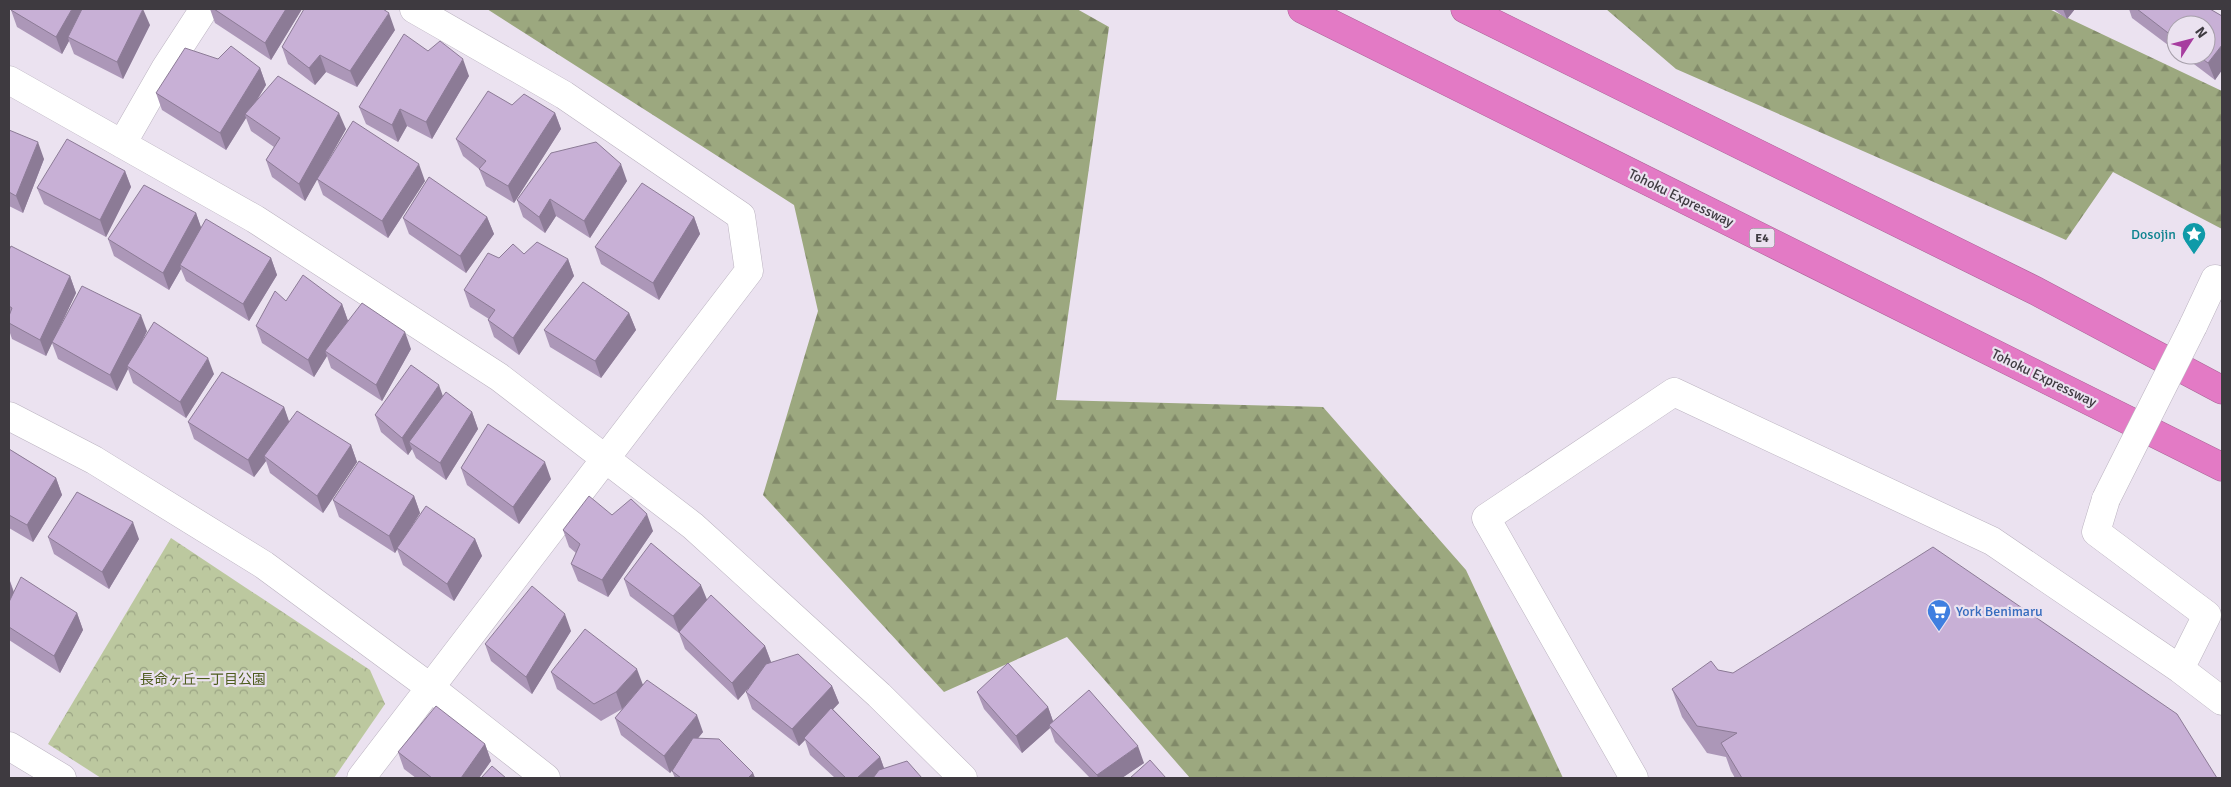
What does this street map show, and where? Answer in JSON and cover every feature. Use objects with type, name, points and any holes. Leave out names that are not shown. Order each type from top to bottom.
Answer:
[{"type":"highway","name":"Tohoku Expressway","points":[[1302,9],[2222,467]]},
{"type":"highway","points":[[1466,9],[2036,292],[2222,390]]},
{"type":"street","points":[[122,144],[165,69],[204,9]]},
{"type":"street","points":[[361,778],[604,458],[749,271],[740,216],[564,96],[414,9]]},
{"type":"street","points":[[9,80],[255,219],[490,371],[693,526],[879,695],[963,778]]},
{"type":"street","points":[[2180,669],[2207,615],[2096,532],[2106,499],[2215,279],[2222,284]]},
{"type":"street","points":[[1634,778],[1486,518],[1674,392],[1992,541],[2180,669],[2222,701]]},
{"type":"street","points":[[9,416],[94,460],[264,565],[431,688],[546,778]]},
{"type":"street","points":[[9,746],[62,778]]},
{"type":"green space","points":[[487,9],[1077,9],[1109,27],[1056,400],[1323,407],[1466,570],[1563,778],[1190,778],[1067,637],[944,692],[763,495],[818,311],[794,205]]},
{"type":"green space","points":[[1606,9],[2049,9],[2222,91],[2222,229],[2113,172],[2066,240],[1676,69]]},
{"type":"green space","name":"長命ヶ丘一丁目公園","points":[[171,538],[370,670],[385,704],[334,778],[101,778],[48,744]]},
{"type":"building","points":[[11,9],[72,9],[56,37]]},
{"type":"building","points":[[82,9],[143,9],[117,62],[68,37]]},
{"type":"building","points":[[214,9],[286,9],[265,43]]},
{"type":"building","points":[[304,9],[383,9],[389,13],[350,71],[320,55],[309,68],[282,47]]},
{"type":"building","points":[[2137,9],[2210,9],[2222,16],[2222,45],[2216,53],[2216,15],[2166,15],[2166,31]]},
{"type":"building","points":[[404,34],[428,51],[440,41],[463,59],[426,122],[400,109],[392,125],[359,107]]},
{"type":"building","points":[[231,46],[260,68],[220,133],[156,93],[185,48],[218,59]]},
{"type":"building","points":[[278,76],[339,113],[299,184],[266,160],[280,138],[245,114]]},
{"type":"building","points":[[488,91],[512,105],[524,94],[555,113],[508,186],[479,169],[486,161],[456,139]]},
{"type":"building","points":[[353,121],[419,164],[382,221],[317,179]]},
{"type":"building","points":[[9,130],[38,142],[16,196],[9,192]]},
{"type":"building","points":[[67,139],[125,171],[100,220],[37,188]]},
{"type":"building","points":[[596,142],[621,164],[584,221],[550,199],[539,217],[517,200],[551,153]]},
{"type":"building","points":[[429,177],[487,217],[460,256],[403,218]]},
{"type":"building","points":[[642,183],[694,217],[653,283],[595,247]]},
{"type":"building","points":[[144,185],[196,213],[163,273],[108,239]]},
{"type":"building","points":[[206,219],[271,258],[243,304],[180,265]]},
{"type":"building","points":[[537,242],[568,259],[513,338],[488,320],[495,310],[464,290],[488,253],[499,258],[513,244],[524,254]]},
{"type":"building","points":[[11,246],[70,276],[40,340],[9,323],[12,308],[9,306],[9,250]]},
{"type":"building","points":[[303,275],[342,304],[308,360],[256,326],[275,291],[286,301]]},
{"type":"building","points":[[583,282],[629,313],[595,361],[544,330]]},
{"type":"building","points":[[82,286],[141,315],[110,375],[52,342]]},
{"type":"building","points":[[362,303],[405,332],[376,385],[325,351]]},
{"type":"building","points":[[154,322],[208,358],[180,402],[127,366]]},
{"type":"building","points":[[411,365],[439,385],[402,438],[375,415]]},
{"type":"building","points":[[222,372],[284,407],[248,460],[188,422]]},
{"type":"building","points":[[446,392],[472,412],[440,463],[409,442]]},
{"type":"building","points":[[297,411],[351,445],[317,496],[264,456]]},
{"type":"building","points":[[488,424],[545,462],[513,507],[461,468]]},
{"type":"building","points":[[9,449],[56,478],[27,525],[9,515]]},
{"type":"building","points":[[359,461],[414,496],[389,536],[333,500]]},
{"type":"building","points":[[77,492],[133,522],[102,572],[48,537]]},
{"type":"building","points":[[589,496],[612,515],[631,499],[647,514],[602,580],[571,564],[580,544],[563,530]]},
{"type":"building","points":[[426,506],[475,539],[447,584],[397,548]]},
{"type":"building","points":[[651,543],[701,585],[673,616],[624,579]]},
{"type":"building","name":"York Benimaru","points":[[1933,547],[2177,714],[2217,778],[1742,778],[1721,743],[1737,733],[1697,726],[1672,689],[1711,661],[1718,670],[1733,673]]},
{"type":"building","points":[[21,577],[77,613],[54,656],[9,627],[9,602]]},
{"type":"building","points":[[532,586],[565,614],[526,677],[485,644]]},
{"type":"building","points":[[711,595],[765,646],[732,683],[679,632]]},
{"type":"building","points":[[585,629],[637,669],[616,692],[594,704],[551,672]]},
{"type":"building","points":[[798,654],[832,686],[792,729],[746,692],[766,664]]},
{"type":"building","points":[[1008,663],[1048,707],[1016,736],[977,692]]},
{"type":"building","points":[[647,680],[697,715],[664,756],[615,718]]},
{"type":"building","points":[[1089,690],[1138,746],[1097,775],[1049,725]]},
{"type":"building","points":[[436,706],[485,744],[461,778],[432,778],[398,752]]},
{"type":"building","points":[[831,708],[880,757],[857,778],[846,778],[804,738]]},
{"type":"building","points":[[693,738],[719,739],[753,773],[748,778],[681,778],[672,771]]},
{"type":"building","points":[[1150,760],[1166,778],[1130,778]]},
{"type":"building","points":[[907,761],[922,778],[873,778],[879,770]]},
{"type":"building","points":[[492,766],[506,778],[481,778]]},
{"type":"place","name":"Dosojin","points":[[2194,255]]},
{"type":"place","name":"York Benimaru","points":[[1939,632]]}]
